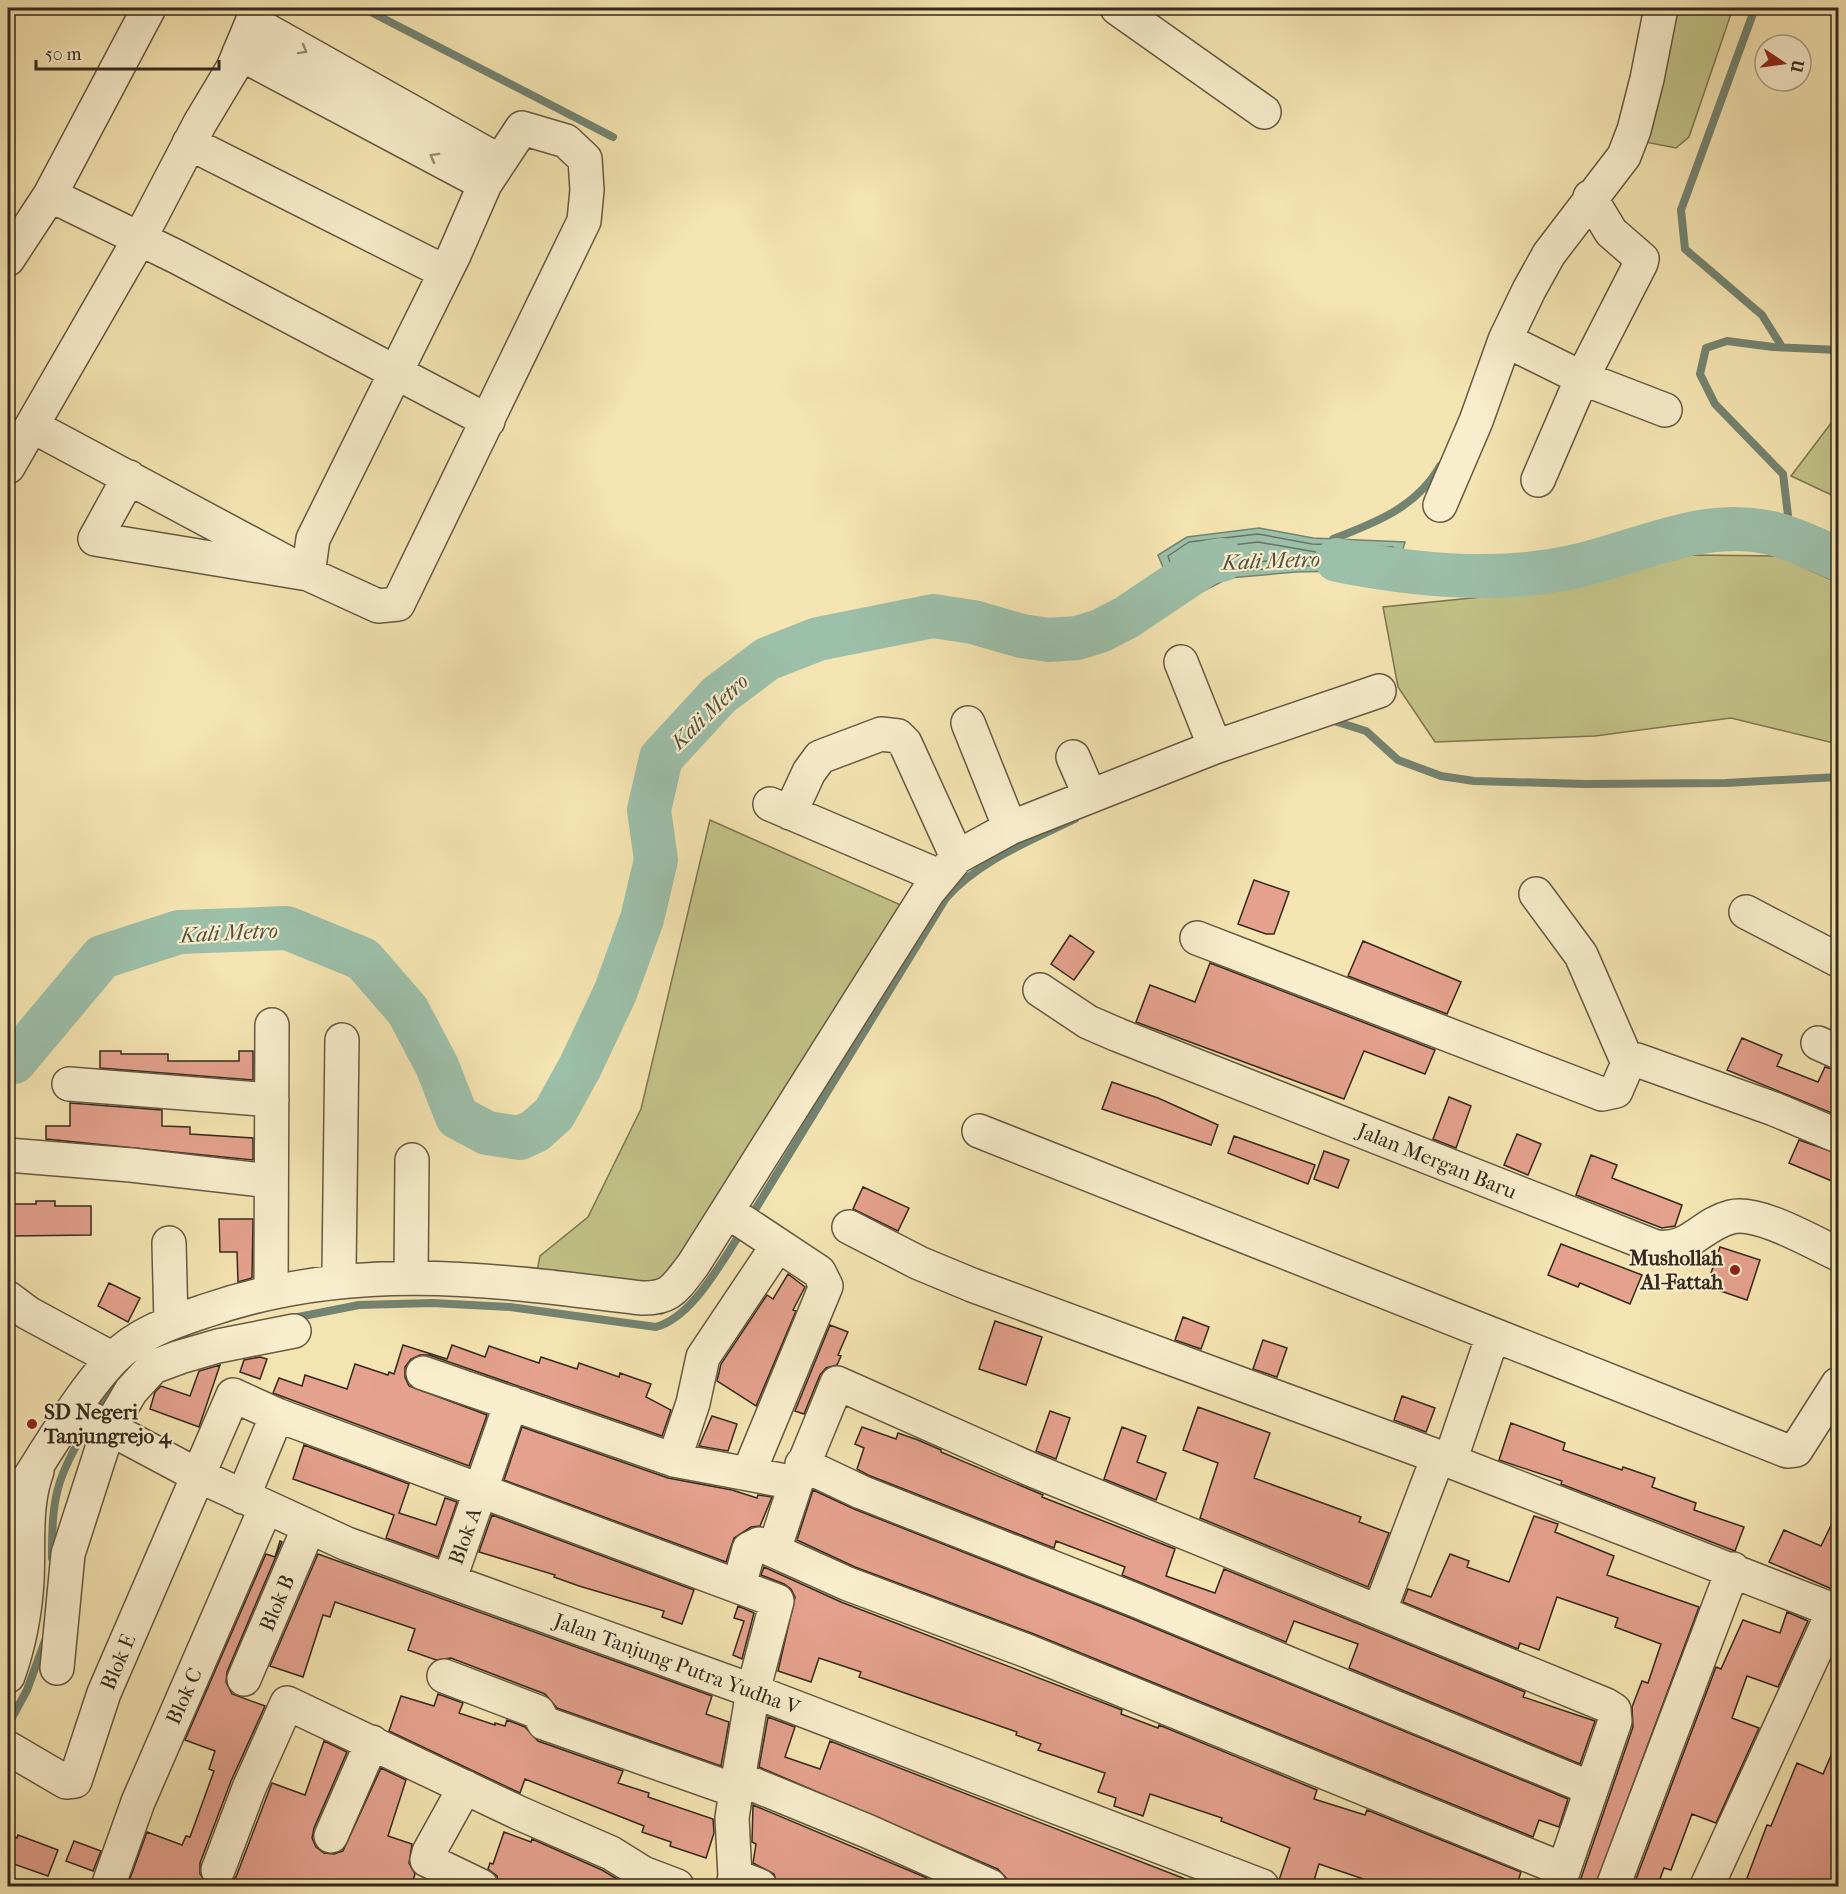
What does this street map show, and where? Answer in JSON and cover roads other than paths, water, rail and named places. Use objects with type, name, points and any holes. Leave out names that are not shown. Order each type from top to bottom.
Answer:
[{"type":"street","points":[[8,260],[50,195],[149,8]]},
{"type":"street","points":[[1117,8],[1264,112]]},
{"type":"street","points":[[1440,505],[1476,421],[1505,340],[1549,254],[1590,197],[1624,156],[1634,130],[1661,8]]},
{"type":"street","points":[[8,467],[140,238],[189,143],[234,68],[255,15],[370,105]]},
{"type":"street","points":[[239,53],[370,105],[492,172]]},
{"type":"street","points":[[32,426],[308,574],[378,606],[398,604],[584,222],[587,190],[585,159],[566,141],[522,128],[492,172],[313,539],[308,574]]},
{"type":"street","points":[[189,143],[445,272]]},
{"type":"street","points":[[50,195],[140,238],[488,421]]},
{"type":"street","points":[[1538,480],[1582,378],[1642,259],[1611,232],[1590,197]]},
{"type":"street","points":[[1505,340],[1582,378],[1665,410]]},
{"type":"street","points":[[129,477],[95,539],[308,574]]},
{"type":"street","points":[[1181,662],[1215,747]]},
{"type":"street","points":[[674,1460],[693,1403],[703,1357],[749,1226],[948,866],[1010,828],[1215,747],[1379,692]]},
{"type":"street","points":[[968,723],[1010,828]]},
{"type":"street","points":[[881,734],[890,734],[905,743],[948,866],[780,808],[820,757],[881,734]]},
{"type":"street","points":[[1073,758],[1090,796]]},
{"type":"street","points":[[1536,894],[1581,955],[1628,1063]]},
{"type":"street","points":[[1746,912],[1839,960]]},
{"type":"street","points":[[1197,938],[1602,1094],[1616,1091],[1628,1063],[1636,1060],[1774,1109],[1839,1136]]},
{"type":"street","name":"Jalan Mergan Baru","points":[[1040,990],[1088,1022],[1118,1035],[1656,1247],[1680,1247],[1718,1222],[1739,1216],[1757,1219],[1839,1254]]},
{"type":"street","points":[[271,1283],[272,1025]]},
{"type":"street","points":[[339,1271],[342,1040]]},
{"type":"street","points":[[69,1084],[272,1100]]},
{"type":"street","points":[[979,1131],[1787,1451],[1796,1450],[1839,1384]]},
{"type":"street","points":[[8,1155],[130,1165],[270,1181]]},
{"type":"street","points":[[411,1273],[412,1160]]},
{"type":"street","points":[[57,1668],[68,1554],[91,1419],[113,1359],[142,1336],[171,1323],[237,1300],[271,1283],[339,1271],[411,1273],[660,1298],[669,1293],[687,1273],[749,1226]]},
{"type":"street","points":[[749,1226],[819,1272],[826,1286],[749,1472]]},
{"type":"street","points":[[849,1227],[919,1263],[979,1288],[1444,1459],[1837,1611],[1707,1887]]},
{"type":"street","points":[[169,1243],[171,1323]]},
{"type":"street","points":[[271,1283],[305,1284],[411,1273]]},
{"type":"street","points":[[8,1298],[28,1313],[113,1359]]},
{"type":"street","points":[[8,1497],[16,1496],[40,1461],[131,1390],[153,1367],[218,1346],[294,1331]]},
{"type":"street","points":[[1379,1612],[1444,1459],[1493,1335]]},
{"type":"street","points":[[423,1373],[674,1460],[749,1472],[799,1473],[861,1492],[1136,1600],[1590,1788]]},
{"type":"street","points":[[739,1586],[752,1546],[759,1544],[848,1584],[1027,1651],[1560,1878],[1615,1721],[1616,1714],[1611,1707],[1030,1469],[837,1383],[799,1473],[774,1550]]},
{"type":"street","points":[[197,1475],[233,1395],[277,1415],[777,1601],[753,1690],[732,1818],[743,1883]]},
{"type":"street","name":"Blok A","points":[[449,1581],[511,1404]]},
{"type":"street","name":"Blok C","points":[[108,1887],[138,1802],[201,1655],[255,1502],[277,1415]]},
{"type":"street","name":"Jalan Tanjung Putra Yudha V","points":[[91,1419],[197,1475],[347,1544],[753,1690],[1262,1887]]},
{"type":"street","points":[[8,1676],[23,1621],[29,1502],[40,1461]]},
{"type":"street","name":"Blok E","points":[[8,1748],[66,1782],[75,1781],[104,1694],[197,1475]]},
{"type":"street","name":"Blok B","points":[[244,1679],[309,1527]]},
{"type":"street","points":[[1613,1887],[1733,1569]]},
{"type":"street","points":[[201,1655],[287,1703],[611,1853],[644,1873],[677,1887]]},
{"type":"street","points":[[444,1677],[538,1712],[544,1723],[738,1785],[867,1831],[990,1887]]},
{"type":"street","points":[[218,1870],[249,1788],[287,1703]]},
{"type":"street","points":[[331,1836],[372,1742]]},
{"type":"street","points":[[465,1787],[429,1852],[427,1860],[481,1887]]},
{"type":"water","points":[[1259,528],[1313,538],[1405,542],[1395,577],[1341,571],[1296,572],[1229,578],[1178,604],[1158,555],[1187,537]]},
{"type":"waterway","points":[[363,8],[613,137]]},
{"type":"waterway","points":[[1755,8],[1681,210],[1685,249],[1762,315],[1782,347]]},
{"type":"waterway","points":[[1771,533],[1788,515],[1783,474],[1715,404],[1700,374],[1706,348],[1727,341],[1773,347],[1838,350]]},
{"type":"waterway","points":[[1333,547],[1333,539],[1379,520],[1407,503],[1431,480],[1440,466]]},
{"type":"waterway","name":"Kali Metro","points":[[1337,560],[1395,570],[1454,576],[1514,575],[1572,567],[1694,533],[1745,529],[1779,535],[1838,559]]},
{"type":"waterway","name":"Kali Metro","points":[[8,1063],[14,1062],[102,957],[179,932],[287,928],[363,959],[408,1011],[437,1066],[457,1117],[487,1133],[520,1138],[535,1131],[554,1114],[580,1067],[615,993],[642,919],[656,860],[649,810],[661,758],[719,695],[767,659],[818,639],[933,616],[973,622],[1022,636],[1049,640],[1077,638],[1100,631],[1127,617],[1209,562],[1222,560]]},
{"type":"waterway","points":[[1331,720],[1366,731],[1398,760],[1441,776],[1474,781],[1585,784],[1726,783],[1838,777]]},
{"type":"waterway","points":[[750,1218],[946,898],[974,873],[1006,852],[1075,819]]},
{"type":"waterway","points":[[293,1318],[359,1305],[432,1303],[510,1307],[656,1327],[682,1312],[694,1300],[742,1231]]},
{"type":"waterway","points":[[95,1412],[121,1379]]},
{"type":"waterway","points":[[52,1558],[53,1518],[58,1488],[69,1460],[88,1425]]},
{"type":"waterway","points":[[8,1725],[27,1690],[45,1641]]},
{"type":"place","name":"Mushollah Al-Fattah","points":[[1735,1270]]},
{"type":"place","name":"SD Negeri Tanjungrejo 4","points":[[32,1424]]}]
